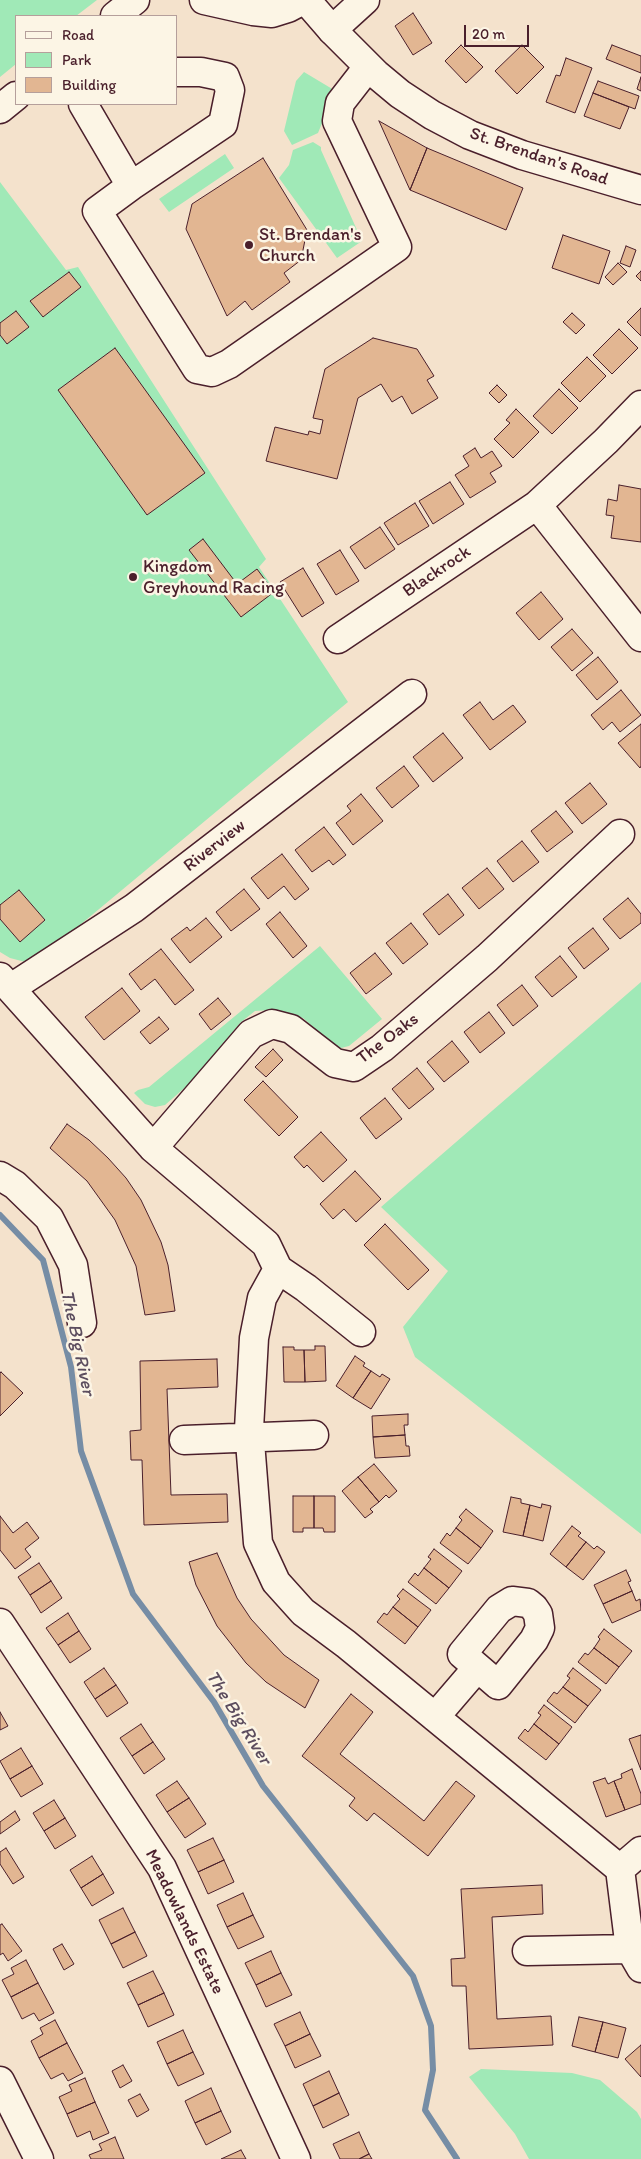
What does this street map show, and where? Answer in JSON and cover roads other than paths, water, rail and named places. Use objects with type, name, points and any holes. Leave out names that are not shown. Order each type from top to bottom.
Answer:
[{"type":"street","points":[[117,15],[135,0]]},
{"type":"street","points":[[204,0],[253,11],[272,13],[305,0]]},
{"type":"street","name":"St. Brendan's Road","points":[[305,0],[368,67],[400,94],[432,115],[470,135],[522,155],[641,190]]},
{"type":"street","points":[[332,30],[365,0]]},
{"type":"street","points":[[178,72],[201,72],[225,77],[230,90],[223,124],[96,211],[197,369],[212,372],[229,364],[397,247],[338,121],[340,103],[368,67]]},
{"type":"street","points":[[0,109],[15,97]]},
{"type":"street","points":[[86,105],[131,186]]},
{"type":"street","name":"Blackrock","points":[[338,639],[537,505],[606,441],[641,405]]},
{"type":"street","points":[[537,505],[641,637]]},
{"type":"street","name":"Riverview","points":[[6,982],[134,908],[412,694]]},
{"type":"street","name":"The Oaks","points":[[153,1148],[251,1034],[272,1024],[291,1029],[335,1063],[354,1066],[382,1048],[487,958],[620,834]]},
{"type":"street","points":[[6,982],[153,1148],[266,1244],[278,1269],[306,1288],[361,1332]]},
{"type":"street","points":[[0,1176],[15,1185],[49,1218],[73,1264],[82,1323]]},
{"type":"street","points":[[278,1269],[262,1298],[254,1338],[250,1438],[258,1543],[276,1582],[303,1612],[346,1644],[620,1869],[636,1958],[527,1951]]},
{"type":"street","points":[[184,1440],[314,1435]]},
{"type":"street","name":"Meadowlands Estate","points":[[0,1623],[162,1868],[296,2159]]},
{"type":"street","points":[[435,1717],[477,1668]]},
{"type":"street","points":[[620,1869],[641,1851]]},
{"type":"street","points":[[0,2081],[38,2159]]},
{"type":"waterway","name":"The Big River","points":[[0,1215],[43,1260],[71,1367],[81,1451],[133,1594],[214,1702],[263,1786],[413,1976],[431,2026],[433,2070],[425,2110],[457,2159]]},
{"type":"place","name":"St. Brendan's Church","points":[[249,245]]},
{"type":"place","name":"Kingdom Greyhound Racing","points":[[133,577]]}]
